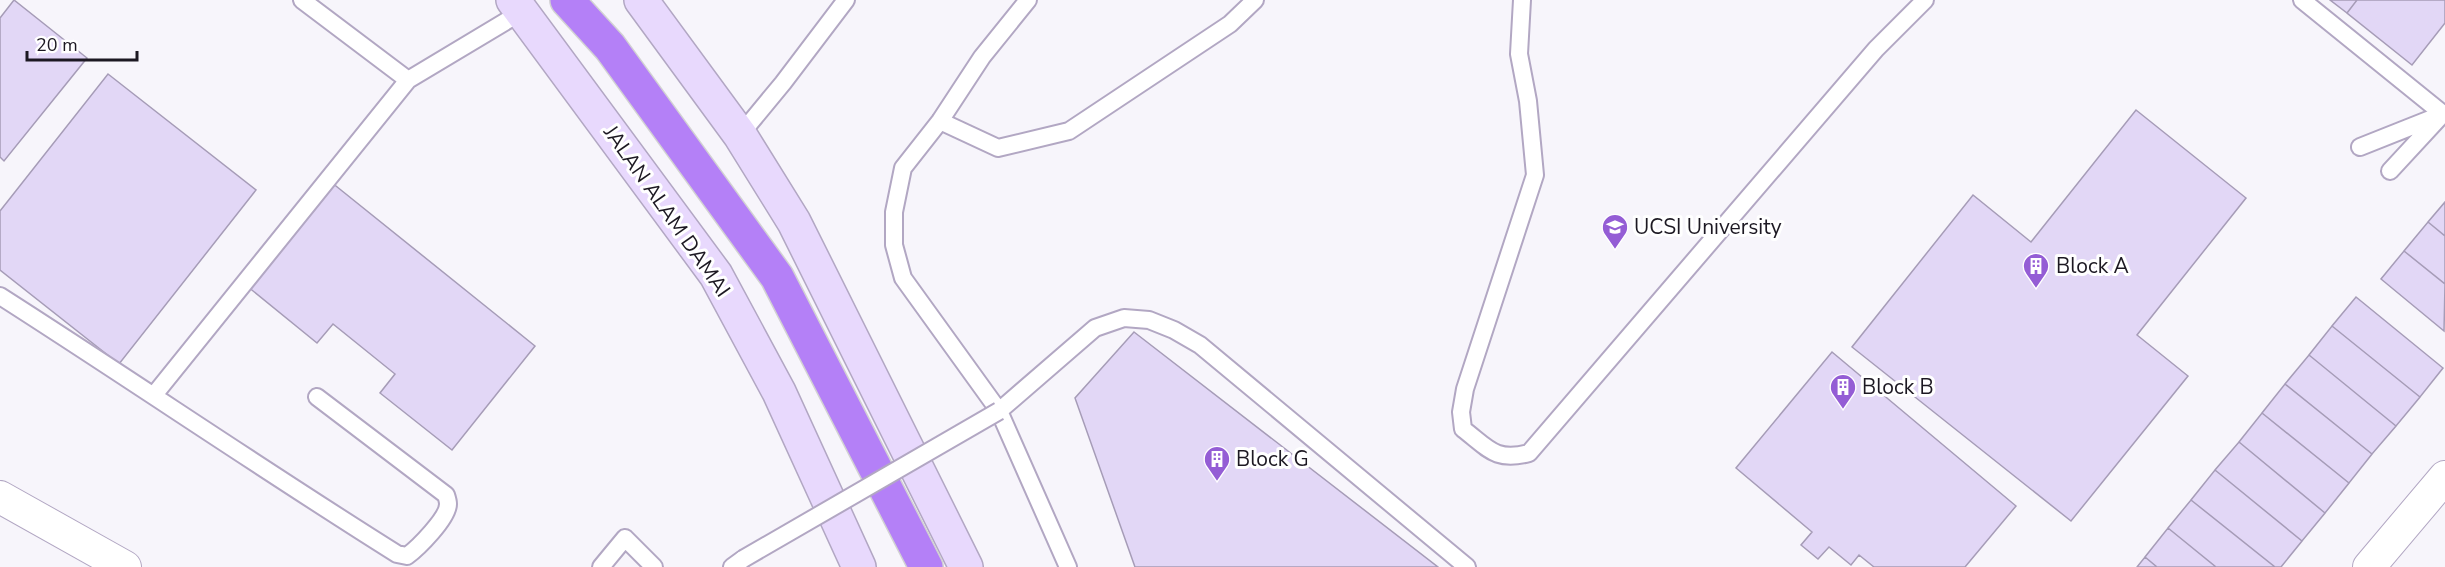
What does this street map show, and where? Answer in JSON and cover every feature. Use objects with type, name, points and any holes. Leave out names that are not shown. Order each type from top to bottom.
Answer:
[{"type":"highway","points":[[567,0],[610,48],[777,277],[926,567]]},
{"type":"highway","points":[[529,4],[603,57],[767,287],[910,567]]},
{"type":"main road","points":[[641,0],[740,135],[794,222],[966,567]]},
{"type":"main road","name":"JALAN ALAM DAMAI","points":[[529,4],[716,274],[779,392],[859,567]]},
{"type":"street","points":[[2369,567],[2445,477]]},
{"type":"street","points":[[0,497],[125,567]]},
{"type":"lane","points":[[302,0],[408,80]]},
{"type":"lane","points":[[1028,0],[982,57],[940,121],[903,168],[894,212],[894,245],[903,278],[999,411],[1068,567]]},
{"type":"lane","points":[[940,121],[999,148],[1069,131],[1230,24],[1255,0]]},
{"type":"lane","points":[[1522,0],[1520,54],[1528,101],[1535,175],[1465,389],[1461,412],[1463,429],[1496,454],[1511,458],[1529,453],[1876,49],[1925,0]]},
{"type":"lane","points":[[2302,0],[2444,113]]},
{"type":"lane","points":[[740,135],[783,83],[838,3]]},
{"type":"lane","points":[[153,394],[408,80],[529,4]]},
{"type":"lane","points":[[2360,147],[2444,113]]},
{"type":"lane","points":[[2390,171],[2444,113]]},
{"type":"lane","points":[[0,296],[352,526],[397,554],[407,556],[416,549],[445,514],[448,505],[446,495],[317,397]]},
{"type":"lane","points":[[737,563],[999,411],[1095,328],[1124,318],[1149,320],[1174,330],[1200,345],[1467,567]]},
{"type":"lane","points":[[600,567],[625,538],[654,567]]},
{"type":"building","points":[[14,0],[87,58],[4,161],[0,157],[0,18]]},
{"type":"building","points":[[2330,0],[2357,0],[2347,13]]},
{"type":"building","points":[[2357,0],[2445,0],[2445,23],[2412,65],[2347,13]]},
{"type":"building","points":[[108,74],[256,190],[119,364],[0,270],[0,211]]},
{"type":"building","name":"Block A","points":[[2136,110],[2246,198],[2137,335],[2188,376],[2071,521],[1852,347],[1973,195],[2031,242]]},
{"type":"building","points":[[326,178],[535,346],[452,450],[380,393],[395,374],[333,324],[317,343],[242,282]]},
{"type":"building","points":[[2445,202],[2445,236],[2428,222]]},
{"type":"building","points":[[2428,222],[2445,236],[2445,284],[2404,251]]},
{"type":"building","points":[[2404,251],[2445,284],[2444,331],[2381,279]]},
{"type":"building","points":[[2356,297],[2443,368],[2420,397],[2332,326]]},
{"type":"building","points":[[2332,326],[2420,397],[2396,426],[2309,355]]},
{"type":"building","name":"Block G","points":[[1134,332],[1438,567],[1135,567],[1075,398]]},
{"type":"building","name":"Block B","points":[[1832,352],[2016,506],[1965,567],[1874,567],[1859,555],[1851,565],[1829,547],[1818,559],[1801,545],[1812,532],[1736,468]]},
{"type":"building","points":[[2309,355],[2396,426],[2372,454],[2285,384]]},
{"type":"building","points":[[2285,384],[2372,454],[2349,483],[2262,413]]},
{"type":"building","points":[[2262,413],[2349,483],[2325,513],[2239,442]]},
{"type":"building","points":[[2239,442],[2325,513],[2302,541],[2215,470]]},
{"type":"building","points":[[2215,470],[2302,541],[2281,567],[2275,567],[2191,500]]},
{"type":"building","points":[[2191,500],[2275,567],[2216,567],[2168,528]]},
{"type":"building","points":[[2168,528],[2216,567],[2157,567],[2145,557]]},
{"type":"building","points":[[2145,557],[2157,567],[2137,567]]},
{"type":"place","name":"UCSI University","points":[[1615,250]]},
{"type":"place","name":"Block A","points":[[2036,289]]},
{"type":"place","name":"Block B","points":[[1843,410]]},
{"type":"place","name":"Block G","points":[[1217,482]]}]
